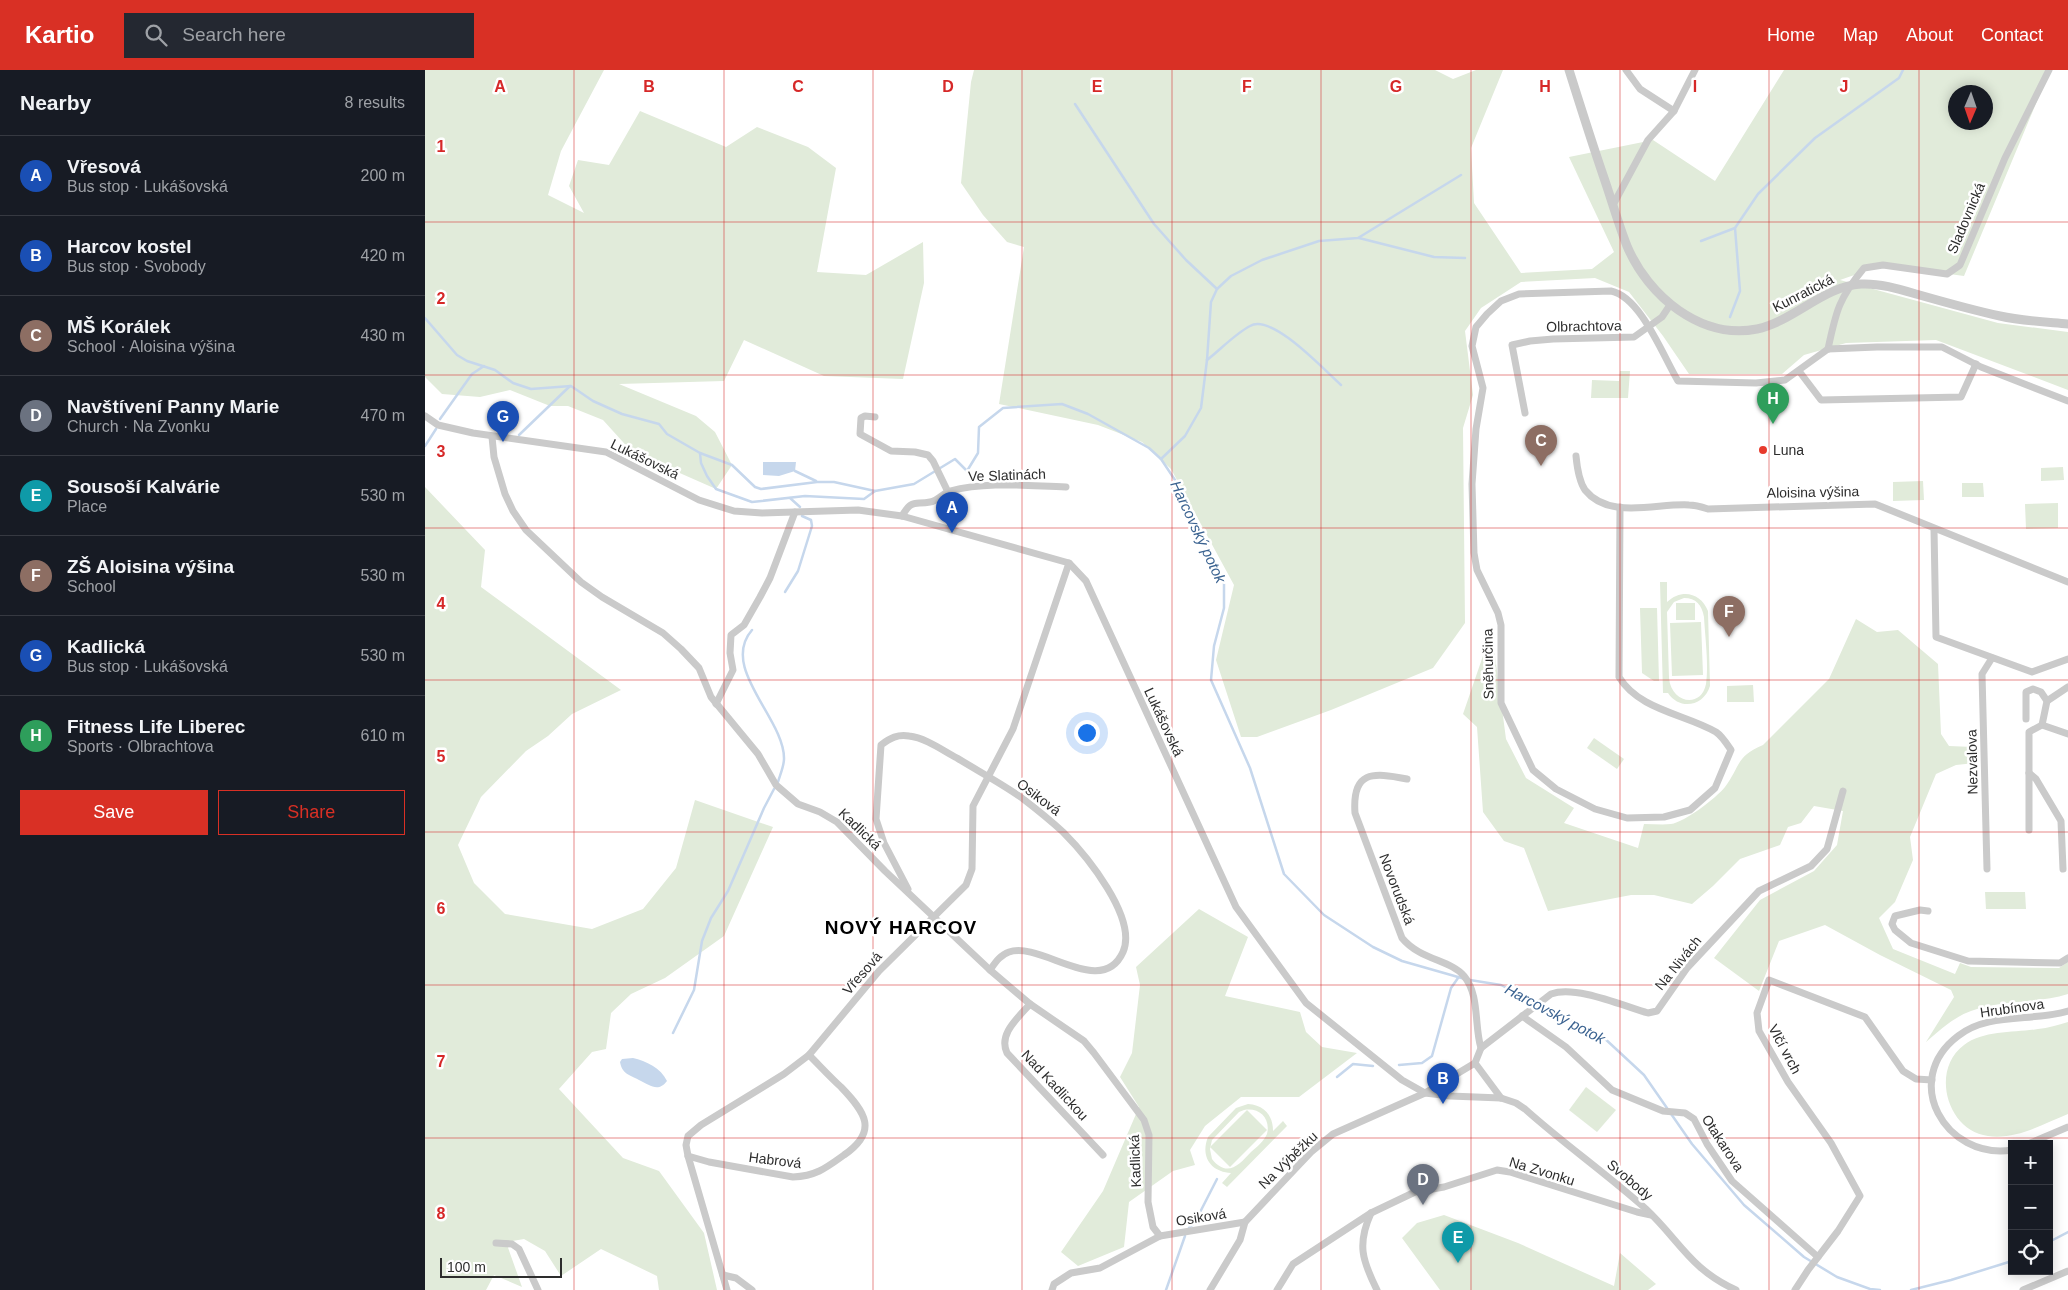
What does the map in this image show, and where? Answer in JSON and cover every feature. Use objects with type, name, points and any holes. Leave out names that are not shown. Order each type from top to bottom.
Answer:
[{"type":"street","name":"Kunratická","points":[[1569,70],[1613,205],[1633,258],[1648,280],[1670,305],[1691,318],[1710,327],[1743,330],[1757,329],[1784,319],[1830,293],[1848,286],[1868,284],[1897,289],[2002,317],[2068,324]]},
{"type":"street","points":[[1626,70],[1640,89],[1673,111]]},
{"type":"street","points":[[1613,205],[1647,140],[1673,111],[1695,70]]},
{"type":"street","name":"Sladovnická","points":[[1848,286],[1864,268],[1883,265],[1947,274],[1960,265],[2005,158],[2049,70]]},
{"type":"street","points":[[1828,349],[1836,310],[1848,286]]},
{"type":"street","name":"Sněhurčina","points":[[1620,508],[1619,677],[1627,689],[1664,711],[1718,733],[1731,750],[1715,788],[1690,810],[1664,817],[1627,818],[1595,809],[1557,789],[1533,770],[1501,703],[1501,626],[1498,613],[1477,570],[1472,484],[1476,429],[1483,388],[1472,346],[1477,327],[1487,314],[1501,302],[1519,294],[1611,291],[1618,293],[1627,300],[1649,327]]},
{"type":"street","name":"Olbrachtova","points":[[1525,413],[1512,345],[1553,339],[1634,337],[1662,317],[1670,305]]},
{"type":"street","points":[[1649,327],[1678,381],[1756,383],[1785,380],[1828,349],[1877,346],[1942,347],[1975,364],[2068,401]]},
{"type":"street","points":[[1799,371],[1821,400],[1961,397],[1975,364]]},
{"type":"street","name":"Lukášovská","points":[[425,416],[438,425],[451,429],[492,437],[606,452],[699,500],[734,511],[762,513],[858,510],[902,516],[1069,563],[1086,581],[1236,907],[1306,1003],[1402,1080],[1425,1093]]},
{"type":"street","points":[[875,417],[865,416],[861,418],[860,434],[891,452],[915,452],[928,455],[933,461],[948,492]]},
{"type":"street","name":"Kadlická","points":[[492,437],[494,457],[505,494],[513,511],[527,530],[581,582],[672,640],[699,668],[711,697],[758,754],[777,785],[798,804],[820,812],[837,822],[990,970],[1030,1004],[1084,1042],[1112,1074],[1144,1120],[1149,1135],[1148,1202],[1153,1227],[1160,1236]]},
{"type":"street","name":"Aloisina výšina","points":[[1576,456],[1577,470],[1585,490],[1603,504],[1620,508],[1690,505],[1708,508],[1875,504],[2068,582]]},
{"type":"street","name":"Ve Slatinách","points":[[902,516],[908,506],[914,503],[930,502],[939,499],[948,492],[992,485],[1066,487]]},
{"type":"street","points":[[716,704],[733,670],[730,653],[731,635],[747,620],[770,578],[795,512]]},
{"type":"street","points":[[1934,529],[1936,637],[2032,672],[2068,659]]},
{"type":"street","name":"Vřesová","points":[[727,1290],[688,1156],[686,1145],[688,1136],[701,1125],[784,1074],[809,1055],[879,970],[966,885],[972,869],[973,806],[1013,729],[1069,563]]},
{"type":"street","name":"Nezvalova","points":[[1987,869],[1982,674],[1992,658]]},
{"type":"street","points":[[2042,725],[2047,701],[2068,687]]},
{"type":"street","points":[[2026,719],[2025,692],[2033,689],[2041,692],[2047,701]]},
{"type":"street","points":[[2029,830],[2029,732],[2042,725],[2068,734]]},
{"type":"street","name":"Osiková","points":[[911,895],[884,843],[876,819],[881,745],[889,738],[907,735],[922,739],[987,776],[1022,798],[1062,831],[1107,888],[1124,923],[1124,950],[1119,960],[1100,971],[1084,970],[1017,950],[1007,952],[999,958],[990,970]]},
{"type":"street","points":[[2029,773],[2036,779],[2061,821],[2063,869]]},
{"type":"street","name":"Novorudská","points":[[1407,779],[1377,775],[1370,776],[1359,782],[1354,796],[1355,813],[1402,938],[1408,946],[1421,954],[1449,966],[1464,976],[1475,1004],[1477,1036],[1481,1048]]},
{"type":"street","name":"Na Nivách","points":[[1481,1048],[1534,1007],[1557,992],[1574,992],[1648,1013],[1657,1011],[1687,968],[1759,891],[1811,866],[1827,849],[1843,791]]},
{"type":"street","points":[[1928,910],[1895,916],[1892,924],[1895,930],[1911,943],[1968,961],[2060,963],[2068,958]]},
{"type":"street","name":"Vlčí vrch","points":[[1795,1290],[1838,1231],[1860,1196],[1831,1143],[1788,1082],[1759,1031],[1757,1013],[1769,980],[1865,1017],[1903,1072],[1916,1079],[1931,1080]]},
{"type":"street","name":"Nad Kadlickou","points":[[1030,1004],[1007,1032],[1004,1046],[1007,1052],[1103,1155]]},
{"type":"street","name":"Hrubínova","points":[[2008,1150],[1993,1151],[1983,1149],[1962,1140],[1945,1126],[1937,1112],[1931,1091],[1931,1080],[1939,1056],[1947,1045],[1969,1028],[1981,1023],[2038,1017],[2068,1011]]},
{"type":"street","name":"Otakarova","points":[[1522,1016],[1566,1046],[1612,1090],[1663,1111],[1685,1113],[1694,1119],[1707,1144],[1732,1181],[1817,1258]]},
{"type":"street","points":[[1425,1093],[1475,1063],[1481,1048]]},
{"type":"street","name":"Habrová","points":[[688,1156],[764,1173],[800,1177],[819,1172],[856,1147],[863,1137],[865,1127],[864,1117],[859,1106],[809,1055]]},
{"type":"street","name":"Svobody","points":[[1475,1063],[1501,1098]]},
{"type":"street","name":"Svobody","points":[[1425,1093],[1501,1098],[1525,1109],[1651,1215],[1693,1262],[1720,1282],[1736,1290]]},
{"type":"street","name":"Na Výběžku","points":[[1210,1290],[1240,1240],[1245,1222],[1311,1152],[1333,1134],[1425,1093]]},
{"type":"street","points":[[2038,1140],[2068,1128]]},
{"type":"street","name":"Na Zvonku","points":[[1277,1290],[1293,1264],[1371,1213],[1415,1192],[1444,1187],[1497,1170],[1510,1172],[1602,1202],[1651,1215]]},
{"type":"street","points":[[1371,1213],[1364,1229],[1361,1243],[1365,1263],[1377,1290]]},
{"type":"street","name":"Osiková","points":[[1052,1290],[1054,1284],[1071,1273],[1100,1268],[1160,1236],[1245,1222]]},
{"type":"street","points":[[496,1243],[512,1244],[519,1249],[538,1290]]},
{"type":"street","points":[[2023,1290],[2068,1271]]},
{"type":"street","points":[[723,1275],[736,1278],[752,1290]]},
{"type":"green space","points":[[425,70],[604,70],[561,151],[548,195],[584,213],[569,186],[578,160],[609,165],[640,111],[726,147],[757,127],[808,147],[836,168],[817,272],[866,275],[923,242],[924,283],[903,379],[824,376],[744,340],[724,381],[619,384],[696,416],[715,432],[732,465],[716,489],[632,452],[603,420],[568,406],[550,406],[510,390],[480,397],[442,394],[425,377]]},
{"type":"green space","points":[[974,70],[1435,70],[1453,79],[1476,70],[1503,70],[1471,148],[1474,203],[1521,273],[1592,269],[1614,252],[1569,157],[1653,140],[1715,181],[1784,70],[2050,70],[1964,276],[1883,265],[1840,280],[1998,323],[2068,332],[2068,390],[1936,340],[1846,343],[1804,355],[1782,374],[1689,374],[1629,292],[1595,278],[1521,282],[1481,308],[1465,331],[1473,395],[1463,428],[1465,623],[1433,668],[1331,710],[1257,737],[1241,737],[1216,660],[1234,585],[1171,469],[1142,442],[1098,425],[999,404],[1024,247],[1007,242],[983,215],[961,183],[971,82]]},
{"type":"green space","points":[[1620,371],[1630,371],[1628,398],[1591,398],[1592,380],[1619,381]]},
{"type":"green space","points":[[2063,467],[2064,480],[2041,481],[2041,468]]},
{"type":"green space","points":[[1923,481],[1924,500],[1893,501],[1893,482]]},
{"type":"green space","points":[[1962,483],[1983,483],[1984,497],[1962,497]]},
{"type":"green space","points":[[425,487],[485,550],[481,587],[621,690],[572,714],[548,736],[526,751],[481,797],[458,845],[474,883],[505,914],[592,929],[643,909],[676,868],[695,800],[773,827],[724,936],[665,978],[631,994],[611,1013],[606,1049],[592,1052],[559,1089],[623,1158],[659,1171],[704,1233],[717,1290],[659,1290],[657,1276],[601,1249],[561,1276],[545,1251],[524,1239],[506,1242],[522,1287],[494,1275],[486,1290],[425,1290]]},
{"type":"green space","points":[[2058,503],[2058,528],[2026,529],[2025,504]]},
{"type":"green space","points":[[1660,582],[1667,582],[1667,602],[1679,595],[1690,594],[1701,600],[1708,611],[1710,686],[1703,698],[1691,704],[1679,702],[1668,693],[1663,693]],"holes":[[[1684,598],[1692,599],[1698,603],[1704,617],[1707,677],[1703,692],[1693,700],[1686,700],[1675,693],[1669,678],[1667,612],[1674,602]]]},
{"type":"green space","points":[[1676,603],[1695,603],[1695,620],[1676,620]]},
{"type":"green space","points":[[1640,608],[1657,608],[1659,681],[1654,681],[1642,673]]},
{"type":"green space","points":[[1856,619],[1877,632],[1898,630],[1938,664],[1941,734],[1949,746],[1973,747],[1975,763],[1956,765],[1936,774],[1910,837],[1913,860],[1895,902],[1879,918],[1893,949],[1955,974],[1960,963],[1971,967],[2059,968],[2068,962],[2068,994],[1983,1007],[1971,1011],[1953,1020],[1926,1042],[1954,997],[1951,990],[1825,925],[1779,941],[1759,991],[1714,958],[1760,900],[1814,871],[1837,845],[1843,811],[1814,806],[1801,823],[1788,827],[1780,845],[1740,859],[1692,904],[1654,895],[1631,895],[1548,911],[1524,848],[1504,841],[1483,812],[1477,727],[1463,714],[1485,650],[1494,648],[1506,739],[1526,778],[1574,808],[1564,823],[1638,848],[1644,824],[1671,824],[1684,819],[1708,803],[1725,787],[1743,758],[1754,749],[1763,745],[1829,679]]},
{"type":"green space","points":[[1701,622],[1703,675],[1672,676],[1670,623]]},
{"type":"green space","points":[[1753,685],[1754,702],[1727,702],[1727,686]]},
{"type":"green space","points":[[1594,738],[1624,759],[1617,769],[1587,748]]},
{"type":"green space","points":[[1985,892],[2025,892],[2026,909],[1986,909]]},
{"type":"green space","points":[[1199,909],[1248,937],[1225,996],[1300,1012],[1306,1032],[1322,1047],[1357,1053],[1299,1097],[1241,1097],[1205,1126],[1190,1150],[1195,1165],[1173,1171],[1129,1202],[1124,1247],[1078,1266],[1061,1252],[1103,1191],[1139,1107],[1120,1077],[1132,1053],[1140,985],[1136,967]]},
{"type":"green space","points":[[2068,1022],[2068,1114],[2029,1130],[1998,1137],[1974,1132],[1962,1123],[1953,1112],[1948,1098],[1946,1083],[1948,1069],[1954,1056],[1964,1045],[1990,1034],[2042,1029]]},
{"type":"green space","points":[[1586,1087],[1616,1110],[1597,1132],[1569,1110]]},
{"type":"green space","points":[[1248,1104],[1259,1106],[1269,1116],[1273,1125],[1273,1131],[1283,1121],[1287,1126],[1227,1187],[1222,1183],[1231,1173],[1218,1170],[1213,1166],[1206,1157],[1205,1151],[1208,1137],[1236,1108]],"holes":[[[1254,1110],[1263,1115],[1267,1123],[1267,1134],[1260,1144],[1237,1165],[1228,1169],[1217,1165],[1212,1159],[1210,1149],[1212,1140],[1239,1112]]]},
{"type":"green space","points":[[1247,1110],[1267,1130],[1230,1167],[1210,1147]]},
{"type":"green space","points":[[1444,1215],[1518,1243],[1614,1286],[1620,1253],[1656,1284],[1648,1290],[1440,1290],[1402,1238],[1417,1223]]},
{"type":"water","points":[[763,462],[796,462],[795,471],[779,476],[763,475]]},
{"type":"water","points":[[633,1058],[653,1066],[661,1072],[667,1081],[664,1085],[654,1087],[627,1074],[620,1062],[622,1059]]},
{"type":"waterway","points":[[1730,317],[1740,291],[1735,228],[1758,194],[1815,138],[1899,78],[1903,70]]},
{"type":"waterway","points":[[1075,104],[1154,224],[1186,260],[1217,289]]},
{"type":"waterway","points":[[1161,459],[1185,436],[1201,408],[1211,302],[1217,289],[1231,276],[1262,260],[1319,241],[1358,238],[1461,175]]},
{"type":"waterway","points":[[1701,241],[1735,228]]},
{"type":"waterway","points":[[1359,238],[1434,257],[1465,258]]},
{"type":"waterway","name":"Harcovský potok","points":[[425,318],[457,355],[467,361],[495,370],[513,383],[531,389],[571,386],[593,401],[622,414],[659,424],[667,434],[700,453],[701,463],[716,489],[752,502],[805,496],[864,499],[875,491],[914,484],[955,459],[967,471],[978,453],[979,427],[1003,408],[1062,404],[1088,414],[1149,448],[1161,459],[1175,480],[1224,581],[1224,608],[1214,646],[1211,680],[1250,768],[1284,874],[1324,915],[1373,947],[1402,961],[1465,979]]},
{"type":"waterway","points":[[1207,360],[1244,329],[1260,324],[1284,335],[1311,356],[1341,385]]},
{"type":"waterway","points":[[440,419],[472,374],[484,366]]},
{"type":"waterway","points":[[519,435],[570,386]]},
{"type":"waterway","points":[[425,446],[436,429]]},
{"type":"waterway","points":[[700,453],[732,465],[755,487],[761,489],[817,482],[834,482],[875,491]]},
{"type":"waterway","points":[[795,471],[816,481]]},
{"type":"waterway","points":[[790,498],[800,507]]},
{"type":"waterway","points":[[785,592],[798,571],[812,526],[811,520],[802,516]]},
{"type":"waterway","points":[[752,630],[744,645],[743,661],[748,677],[782,744],[784,762],[778,782]]},
{"type":"waterway","points":[[673,1033],[694,990],[702,941],[711,918],[728,891],[774,789]]},
{"type":"waterway","points":[[1399,1065],[1422,1063],[1432,1056],[1451,988],[1458,978]]},
{"type":"waterway","name":"Harcovský potok","points":[[1470,980],[1501,985],[1602,1036],[1644,1075],[1692,1144],[1744,1205],[1804,1257],[1837,1277],[1870,1289],[1880,1290]]},
{"type":"waterway","points":[[1337,1077],[1353,1064],[1373,1066]]},
{"type":"waterway","points":[[1189,1228],[1195,1222],[1217,1179]]},
{"type":"waterway","name":"Harcovský potok","points":[[2053,1240],[2068,1232]]},
{"type":"waterway","points":[[1166,1290],[1185,1236]]},
{"type":"waterway","name":"Harcovský potok","points":[[1911,1290],[2008,1262]]},
{"type":"place","name":"Fitness Life Liberec","points":[[1773,424]]},
{"type":"place","name":"Kadlická","points":[[503,442]]},
{"type":"place","name":"Luna","points":[[1763,450]]},
{"type":"place","name":"MŠ Korálek","points":[[1541,466]]},
{"type":"place","name":"Vřesová","points":[[952,533]]},
{"type":"place","name":"ZŠ Aloisina výšina","points":[[1729,637]]},
{"type":"place","name":"Harcov kostel","points":[[1443,1104]]},
{"type":"place","name":"Navštívení Panny Marie","points":[[1423,1205]]},
{"type":"place","name":"Sousoší Kalvárie","points":[[1458,1263]]},
{"type":"district","name":"NOVÝ HARCOV","points":[[901,927]]}]
